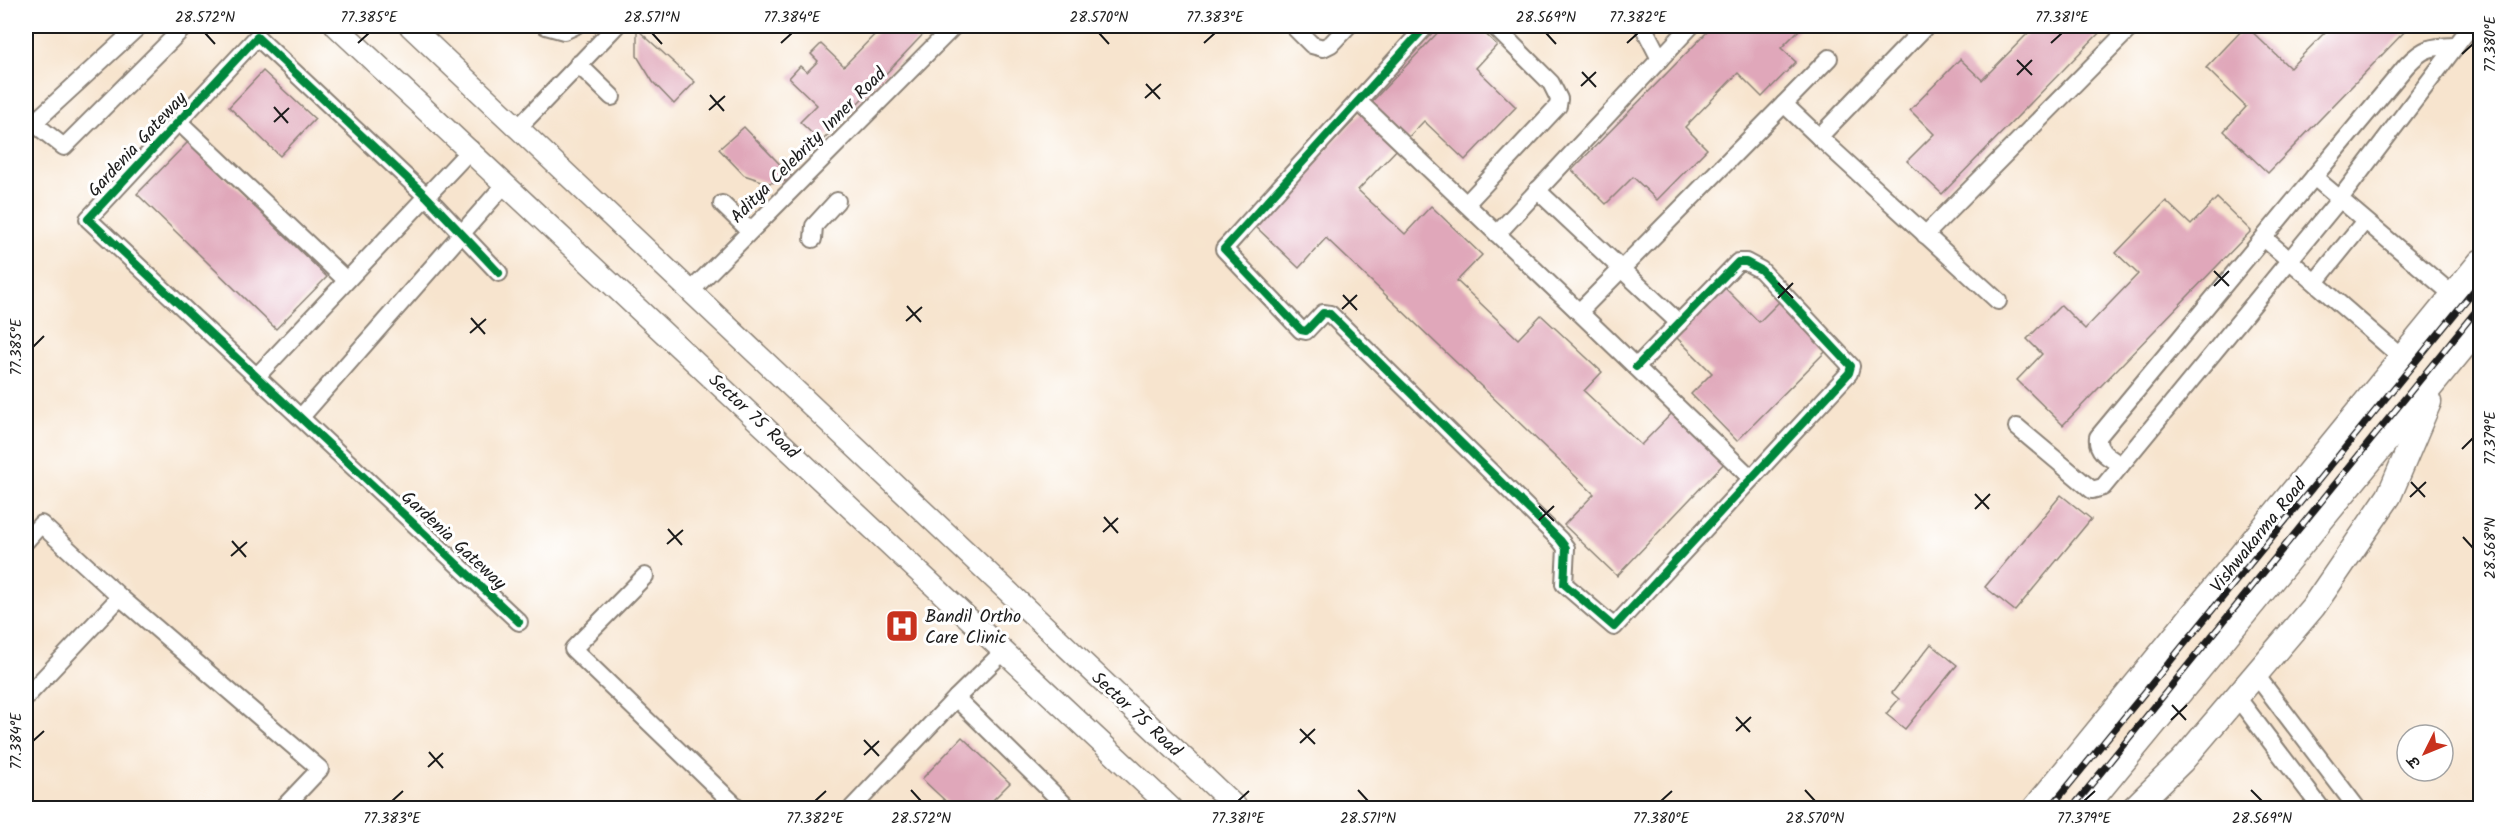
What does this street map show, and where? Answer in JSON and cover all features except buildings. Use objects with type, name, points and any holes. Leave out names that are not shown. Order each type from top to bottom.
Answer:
[{"type":"main road","name":"Vishwakarma Road","points":[[2035,808],[2481,262]]},
{"type":"main road","points":[[2085,808],[2481,327]]},
{"type":"main road","points":[[2134,808],[2182,761],[2313,607],[2389,496],[2441,375]]},
{"type":"main road","points":[[2227,572],[2255,600]]},
{"type":"main road","points":[[2206,600],[2234,626]]},
{"type":"street","points":[[139,26],[28,124],[64,147],[185,26]]},
{"type":"street","name":"Sector 75 Road","points":[[336,26],[471,149],[1171,808]]},
{"type":"street","points":[[546,26],[564,31],[575,26]]},
{"type":"street","points":[[517,129],[616,26]]},
{"type":"street","name":"Aditya Celebrity Inner Road","points":[[690,292],[954,26]]},
{"type":"street","points":[[1293,26],[1312,45],[1323,48],[1331,44],[1348,26]]},
{"type":"street","points":[[1426,26],[1224,249],[1303,332],[1320,315],[1327,312],[1330,314],[1560,540],[1566,548],[1564,584],[1614,627],[1849,373],[1850,363],[1761,270],[1746,262],[1738,262],[1636,367]]},
{"type":"street","points":[[1466,204],[1558,105],[1559,99],[1551,83],[1494,26]]},
{"type":"street","points":[[1643,26],[1660,59]]},
{"type":"street","points":[[1497,234],[1691,26]]},
{"type":"street","points":[[1819,137],[1926,26]]},
{"type":"street","points":[[1925,235],[2132,26]]},
{"type":"street","points":[[2017,427],[2092,490],[2103,487],[2339,200],[2471,26]]},
{"type":"street","name":"Sector 75 Road","points":[[421,29],[517,129],[1237,808]]},
{"type":"street","name":"Gardenia Gateway","points":[[499,273],[426,196],[256,37],[88,219],[519,622]]},
{"type":"street","points":[[2121,465],[2102,452],[2097,444],[2098,437],[2417,55],[2430,47],[2455,46]]},
{"type":"street","points":[[1578,312],[1829,58]]},
{"type":"street","points":[[578,64],[612,97]]},
{"type":"street","points":[[1358,101],[1751,478]]},
{"type":"street","points":[[1784,104],[1998,301]]},
{"type":"street","name":"Gardenia Gateway","points":[[179,122],[346,280]]},
{"type":"street","points":[[256,376],[471,149]]},
{"type":"street","points":[[2314,177],[2364,222],[2453,295]]},
{"type":"street","points":[[301,417],[506,183]]},
{"type":"street","points":[[1537,190],[1679,323]]},
{"type":"street","points":[[813,239],[814,226],[837,201]]},
{"type":"street","points":[[722,204],[750,231]]},
{"type":"street","points":[[2316,281],[2364,222]]},
{"type":"street","points":[[2264,237],[2402,357]]},
{"type":"street","points":[[26,541],[41,525],[120,597],[320,769],[283,808]]},
{"type":"street","points":[[645,576],[573,649],[738,808]]},
{"type":"street","points":[[26,697],[120,597]]},
{"type":"street","points":[[852,808],[1004,651]]},
{"type":"street","points":[[2256,675],[2356,808]]},
{"type":"street","points":[[956,698],[1068,808]]},
{"type":"street","points":[[2237,698],[2322,808]]},
{"type":"railway","points":[[2050,808],[2480,283]]},
{"type":"railway","points":[[2072,808],[2480,306]]},
{"type":"cycle path","points":[[1426,26],[1224,249],[1301,330],[1306,331],[1323,313],[1330,314],[1560,540],[1566,548],[1564,584],[1614,627],[1849,373],[1851,366],[1761,270],[1746,262],[1738,262],[1636,367]]},
{"type":"cycle path","points":[[499,273],[426,196],[257,37],[88,219],[519,622]]},
{"type":"place","name":"Bandil Ortho Care Clinic","points":[[902,626]]}]
